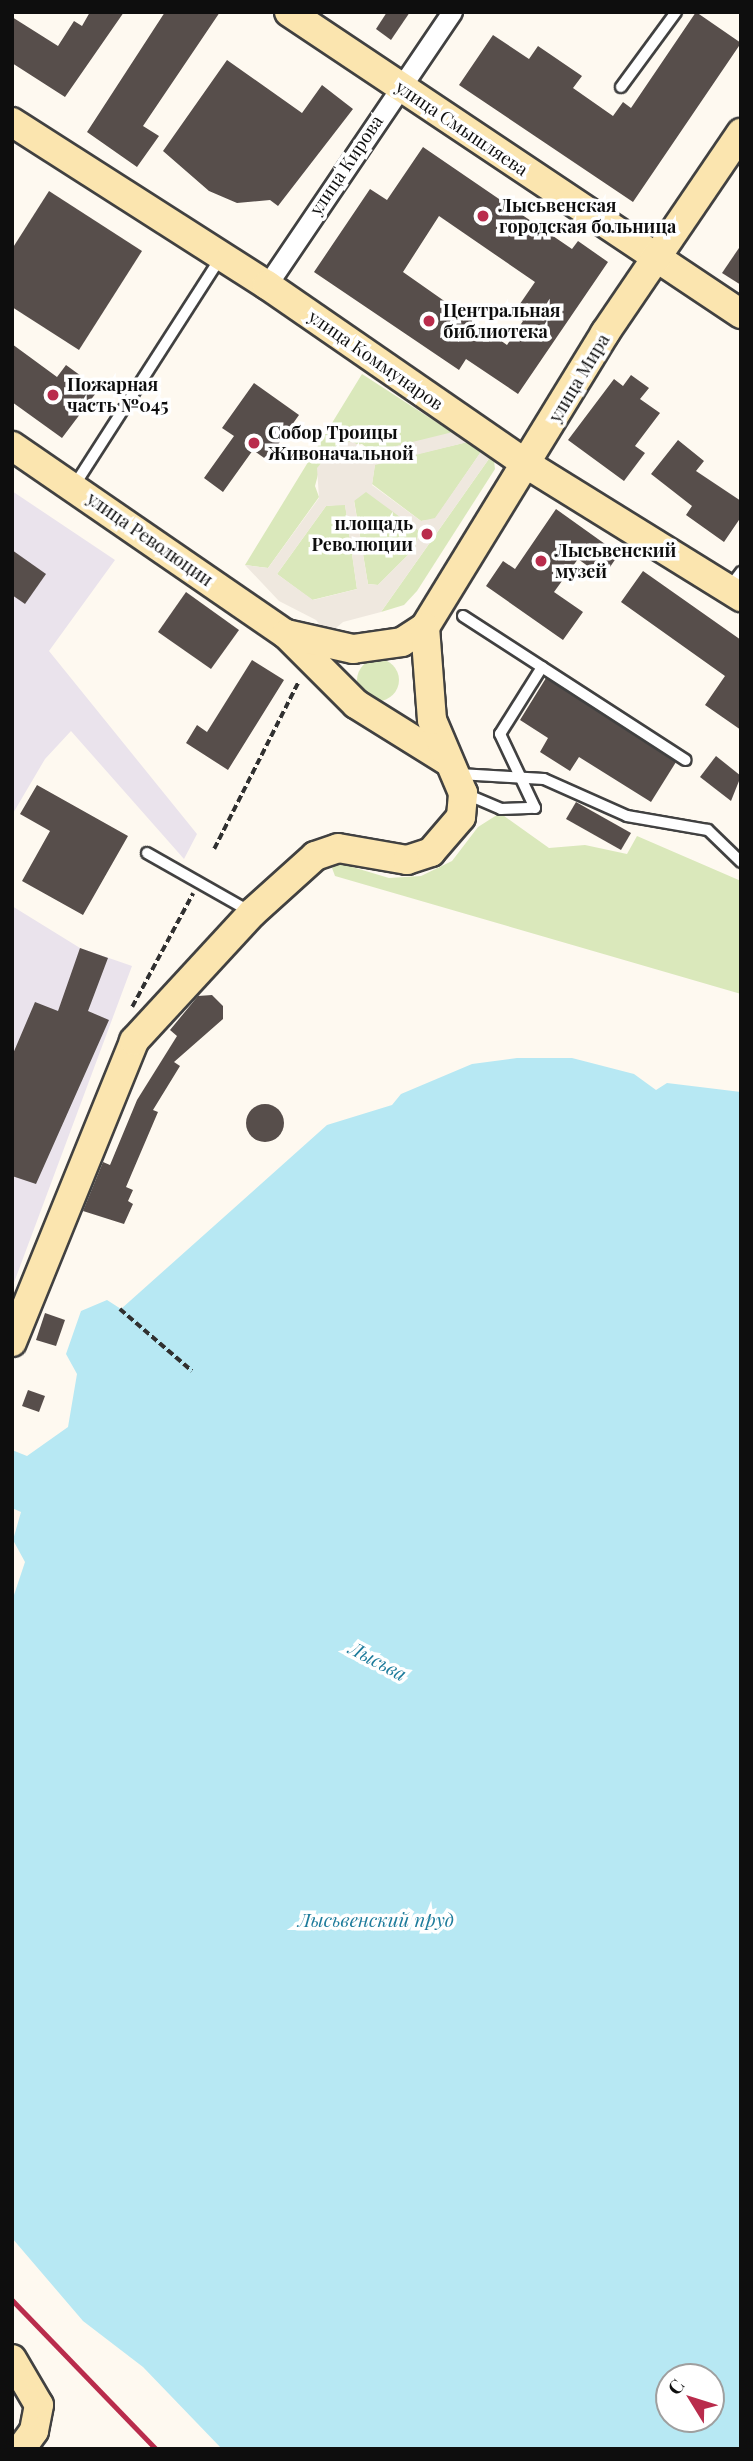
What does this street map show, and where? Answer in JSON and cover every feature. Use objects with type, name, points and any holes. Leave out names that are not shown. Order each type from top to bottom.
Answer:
[{"type":"street","name":"улица Смышляева","points":[[289,12],[741,314]]},
{"type":"street","name":"улица Кирова","points":[[267,285],[399,86],[452,12]]},
{"type":"street","name":"улица Коммунаров","points":[[12,122],[267,285],[528,465],[737,586]]},
{"type":"street","name":"улица Мира","points":[[425,627],[657,259],[741,133]]},
{"type":"street","name":"улица Революции","points":[[12,446],[286,634]]},
{"type":"street","points":[[12,1342],[134,1041],[252,913],[315,856],[338,848],[407,860],[431,852],[461,817],[454,776],[432,720],[425,627],[402,642],[353,649],[286,634]]},
{"type":"street","points":[[286,634],[356,704],[454,776]]},
{"type":"street","points":[[12,2359],[39,2405],[34,2431],[21,2449]]},
{"type":"lane","points":[[621,87],[676,12]]},
{"type":"lane","points":[[74,487],[221,257]]},
{"type":"lane","points":[[463,617],[686,760]]},
{"type":"lane","points":[[454,776],[501,809],[535,808],[500,734],[542,667]]},
{"type":"lane","points":[[454,776],[544,779],[627,816],[708,830],[741,862]]},
{"type":"lane","points":[[147,853],[252,913]]},
{"type":"path","points":[[215,849],[298,683]]},
{"type":"path","points":[[120,1309],[192,1371]]},
{"type":"shaded area","name":"площадь Революции","points":[[465,429],[480,439],[375,465],[372,485],[421,521],[435,518],[485,446],[493,453],[381,612],[343,622],[328,635],[316,620],[279,601],[245,565],[268,568],[319,498],[317,468],[334,448],[351,441],[372,452]],"holes":[[[366,492],[419,531],[415,548],[378,585],[368,584],[354,501]],[[345,505],[357,589],[313,600],[277,574],[326,506]]]},
{"type":"shaded area","points":[[12,491],[115,560],[49,651],[197,834],[184,859],[71,731],[45,759],[12,815]]},
{"type":"shaded area","points":[[12,906],[80,948],[132,966],[12,1288]]},
{"type":"green space","points":[[362,374],[453,433],[372,452],[362,444],[334,448],[322,459],[315,486],[319,497],[268,568],[245,565]]},
{"type":"green space","points":[[480,439],[485,446],[435,519],[421,521],[372,484],[375,464]]},
{"type":"green space","points":[[493,453],[495,469],[417,591],[404,605],[381,612]]},
{"type":"green space","points":[[366,491],[419,530],[415,548],[378,585],[368,584],[354,500]]},
{"type":"green space","points":[[345,504],[357,589],[312,600],[277,574],[326,506]]},
{"type":"green space","points":[[378,659],[393,665],[399,680],[393,695],[378,701],[363,695],[357,680],[363,665]]},
{"type":"green space","points":[[500,813],[549,848],[585,845],[627,854],[637,836],[741,881],[741,994],[335,876],[332,868],[339,863],[389,878],[421,876],[452,861],[478,827]]},
{"type":"water","name":"Лысьвенский пруд","points":[[517,1058],[572,1058],[634,1074],[656,1090],[667,1083],[741,1092],[741,2449],[222,2449],[143,2367],[83,2321],[12,2238],[12,1601],[25,1562],[13,1540],[21,1512],[12,1508],[12,1450],[27,1456],[68,1427],[77,1374],[66,1354],[81,1311],[107,1300],[121,1309],[327,1125],[392,1105],[401,1094],[472,1064]]},
{"type":"building","points":[[90,12],[124,12],[65,97],[12,63],[12,17],[58,46],[74,21],[82,26]]},
{"type":"building","points":[[165,12],[220,12],[143,126],[159,136],[137,167],[87,132]]},
{"type":"building","points":[[387,12],[410,12],[391,40],[376,29]]},
{"type":"building","points":[[696,12],[741,43],[633,202],[459,85],[493,35],[529,59],[538,46],[582,76],[573,88],[613,116],[623,102],[631,108]]},
{"type":"building","points":[[227,60],[302,113],[322,85],[353,109],[278,206],[270,200],[237,203],[209,191],[163,151]]},
{"type":"building","points":[[423,147],[572,249],[578,241],[608,262],[518,394],[466,359],[459,370],[314,272],[370,189],[387,200]],"holes":[[[439,216],[535,282],[513,314],[523,321],[507,345],[403,272]]]},
{"type":"building","points":[[49,191],[142,251],[79,350],[12,307],[12,249]]},
{"type":"building","points":[[741,245],[741,285],[722,273]]},
{"type":"building","name":"Пожарная часть №045","points":[[12,344],[57,377],[66,365],[99,389],[62,438],[12,402]]},
{"type":"building","points":[[631,375],[649,388],[640,399],[660,413],[635,446],[645,453],[624,481],[568,440],[614,379],[623,386]]},
{"type":"building","name":"Собор Троицы Живоначальной","points":[[254,383],[299,415],[267,460],[253,450],[223,492],[204,478],[234,436],[222,428]]},
{"type":"building","points":[[678,440],[704,461],[696,471],[741,501],[741,517],[724,542],[686,515],[692,506],[651,474]]},
{"type":"building","points":[[556,509],[619,554],[603,577],[578,559],[554,592],[583,612],[563,640],[486,586],[503,561],[515,569]]},
{"type":"building","points":[[12,550],[46,574],[25,604],[12,595]]},
{"type":"building","points":[[643,571],[741,640],[741,730],[705,705],[725,676],[621,602]]},
{"type":"building","points":[[186,592],[239,630],[211,669],[158,632]]},
{"type":"building","points":[[252,660],[284,680],[228,770],[186,743],[197,725],[207,732]]},
{"type":"building","points":[[546,678],[676,762],[651,802],[579,757],[570,771],[540,752],[548,738],[520,720]]},
{"type":"building","points":[[716,756],[741,776],[731,801],[700,777]]},
{"type":"building","points":[[37,785],[128,836],[83,915],[22,881],[50,831],[20,814]]},
{"type":"building","points":[[576,802],[631,833],[621,850],[566,819]]},
{"type":"building","points":[[80,948],[108,958],[88,1011],[109,1020],[36,1184],[12,1176],[12,1056],[35,1002],[58,1011]]},
{"type":"building","points":[[212,995],[223,1006],[223,1019],[174,1062],[180,1066],[153,1110],[158,1112],[126,1187],[133,1190],[128,1201],[133,1204],[124,1224],[83,1211],[103,1162],[110,1165],[137,1100],[177,1036],[170,1030],[198,996]]},
{"type":"building","points":[[265,1104],[278,1110],[284,1123],[278,1136],[265,1142],[252,1136],[246,1123],[252,1110]]},
{"type":"building","points":[[45,1313],[65,1320],[56,1346],[36,1340]]},
{"type":"building","points":[[28,1390],[45,1396],[39,1412],[22,1406]]},
{"type":"railway","points":[[12,2300],[156,2449]]},
{"type":"place","name":"Лысьвенская городская больница","points":[[483,216]]},
{"type":"place","name":"Центральная библиотека","points":[[429,321]]},
{"type":"place","name":"Пожарная часть №045","points":[[53,395]]},
{"type":"place","name":"Собор Троицы Живоначальной","points":[[254,443]]},
{"type":"place","name":"площадь Революции","points":[[427,534]]},
{"type":"place","name":"Лысьвенский музей","points":[[541,561]]},
{"type":"water label","name":"Лысьва","points":[[378,1661]]}]
